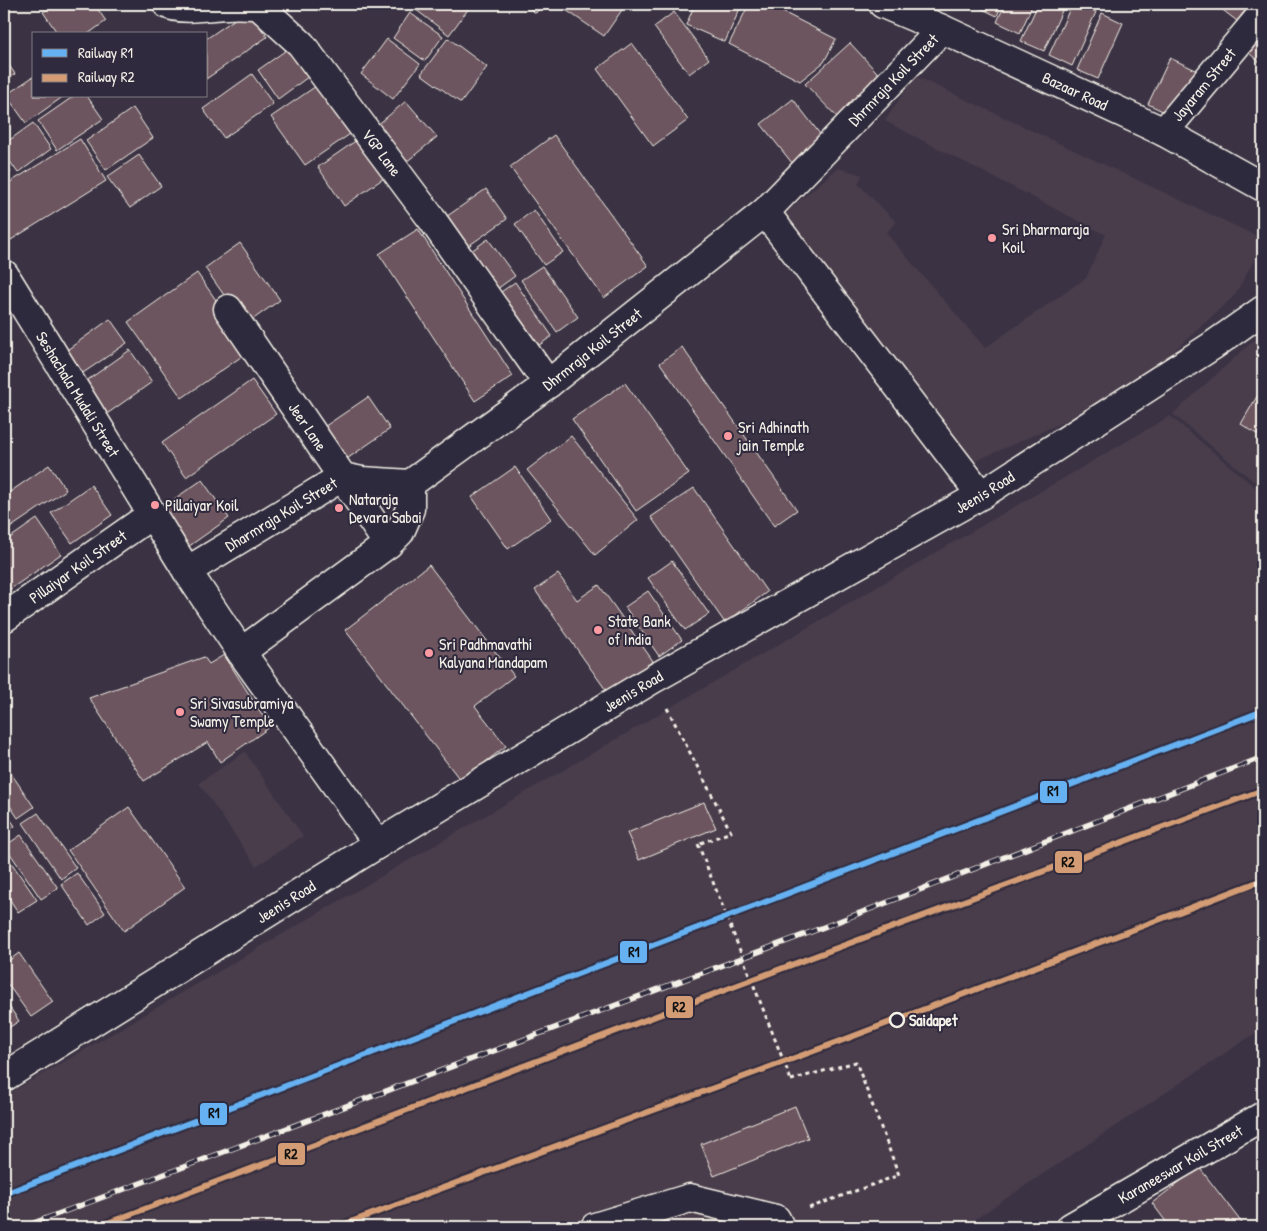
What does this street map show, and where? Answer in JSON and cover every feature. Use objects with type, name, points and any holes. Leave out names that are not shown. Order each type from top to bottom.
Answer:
[{"type":"street","name":"VGP Lane","points":[[167,4],[196,8],[258,4],[301,44],[431,218],[548,384]]},
{"type":"street","name":"Bazaar Road","points":[[883,4],[942,29],[1164,132],[1263,187]]},
{"type":"street","name":"Jayaram Street","points":[[1164,132],[1263,13]]},
{"type":"street","name":"Dhrmraja Koil Street","points":[[410,484],[548,384],[765,212],[942,29]]},
{"type":"street","points":[[765,212],[981,495]]},
{"type":"street","name":"Seshachala Mudali Street","points":[[4,274],[187,571],[241,652],[378,844]]},
{"type":"street","name":"Jeer Lane","points":[[228,309],[388,544]]},
{"type":"street","name":"Jeenis Road","points":[[4,1076],[378,844],[653,679],[981,495],[1212,346],[1263,310]]},
{"type":"street","name":"Dharmraja Koil Street","points":[[187,571],[342,477],[362,481],[410,484]]},
{"type":"street","points":[[241,652],[388,544],[400,532],[410,509],[410,484]]},
{"type":"street","name":"Pillaiyar Koil Street","points":[[4,618],[151,515]]},
{"type":"street","name":"Karaneeswar Koil Street","points":[[1071,1227],[1263,1116]]},
{"type":"street","points":[[595,1227],[690,1198],[778,1223]]},
{"type":"path","points":[[653,679],[731,832],[698,844],[791,1080],[856,1062],[899,1175],[778,1223]]},
{"type":"shaded area","points":[[915,76],[1263,239],[1263,244],[1234,296],[1165,359],[1122,392],[1081,414],[973,462],[782,216],[838,168],[862,175],[858,184],[896,222],[886,233],[985,348],[1086,278],[1106,235],[885,121]]},
{"type":"shaded area","points":[[1263,332],[1263,489],[1173,414]]},
{"type":"shaded area","points":[[1170,416],[1263,494],[1263,1028],[963,1227],[4,1227],[4,1096]]},
{"type":"shaded area","points":[[245,752],[303,836],[256,866],[199,783]]},
{"type":"building","points":[[55,4],[94,4],[106,21],[91,32],[57,32],[43,12]]},
{"type":"building","points":[[413,4],[472,4],[449,35],[411,6]]},
{"type":"building","points":[[522,4],[542,4],[536,13]]},
{"type":"building","points":[[557,4],[626,4],[604,36]]},
{"type":"building","points":[[695,4],[742,4],[725,42],[686,25]]},
{"type":"building","points":[[749,4],[767,4],[836,39],[824,62],[800,81],[729,44]]},
{"type":"building","points":[[972,4],[1002,4],[997,16]]},
{"type":"building","points":[[1005,4],[1033,4],[1020,33],[997,22]]},
{"type":"building","points":[[1038,4],[1065,4],[1044,51],[1021,41]]},
{"type":"building","points":[[1072,4],[1079,4],[1096,12],[1072,66],[1049,55]]},
{"type":"building","points":[[1215,4],[1250,4],[1237,21]]},
{"type":"building","points":[[248,10],[267,37],[208,78],[208,38]]},
{"type":"building","points":[[674,12],[709,59],[689,74],[654,27]]},
{"type":"building","points":[[410,13],[443,36],[425,61],[393,38]]},
{"type":"building","points":[[1102,13],[1123,23],[1098,79],[1077,70]]},
{"type":"building","points":[[1263,24],[1263,65],[1243,48]]},
{"type":"building","points":[[448,38],[487,67],[461,103],[421,74]]},
{"type":"building","points":[[387,39],[420,64],[393,99],[361,74]]},
{"type":"building","points":[[632,43],[688,120],[653,146],[597,69]]},
{"type":"building","points":[[850,43],[886,82],[843,123],[805,84]]},
{"type":"building","points":[[292,46],[312,74],[278,99],[258,70]]},
{"type":"building","points":[[4,58],[15,74],[4,82]]},
{"type":"building","points":[[1170,58],[1198,71],[1177,118],[1148,104]]},
{"type":"building","points":[[252,74],[273,104],[224,138],[203,109]]},
{"type":"building","points":[[32,77],[32,98],[61,98],[26,123],[6,95]]},
{"type":"building","points":[[322,82],[356,130],[305,165],[271,117]]},
{"type":"building","points":[[71,98],[88,98],[103,119],[57,150],[38,121]]},
{"type":"building","points":[[793,99],[827,143],[796,168],[761,124]]},
{"type":"building","points":[[406,101],[437,137],[405,163],[375,127]]},
{"type":"building","points":[[133,108],[153,138],[106,170],[86,141]]},
{"type":"building","points":[[33,123],[51,149],[18,173],[4,153],[4,144]]},
{"type":"building","points":[[364,135],[391,173],[344,206],[318,167]]},
{"type":"building","points":[[554,135],[648,266],[604,298],[510,167]]},
{"type":"building","points":[[80,139],[106,181],[6,243],[4,240],[4,186]]},
{"type":"building","points":[[139,155],[161,186],[130,208],[107,177]]},
{"type":"building","points":[[4,161],[11,172],[4,177]]},
{"type":"building","points":[[486,189],[507,219],[464,249],[443,219]]},
{"type":"building","points":[[534,210],[563,252],[544,265],[515,224]]},
{"type":"building","points":[[418,229],[513,376],[475,401],[379,254]]},
{"type":"building","points":[[488,239],[515,276],[493,292],[467,254]]},
{"type":"building","points":[[240,243],[280,300],[245,325],[205,268]]},
{"type":"building","points":[[542,266],[578,317],[557,332],[521,280]]},
{"type":"building","points":[[197,273],[251,350],[182,398],[128,322]]},
{"type":"building","points":[[515,282],[552,336],[531,351],[494,297]]},
{"type":"building","points":[[110,319],[127,343],[83,373],[67,350]]},
{"type":"building","name":"Sri Adhinath jain Temple","points":[[682,347],[797,510],[774,526],[660,363]]},
{"type":"building","points":[[130,350],[152,382],[104,416],[82,384]]},
{"type":"building","points":[[252,380],[276,414],[186,477],[162,443]]},
{"type":"building","points":[[625,383],[689,474],[636,511],[572,419]]},
{"type":"building","points":[[1263,386],[1263,438],[1241,424]]},
{"type":"building","points":[[368,397],[390,429],[341,463],[318,431]]},
{"type":"building","points":[[571,436],[638,520],[595,555],[527,470]]},
{"type":"building","points":[[49,465],[66,490],[4,532],[4,496]]},
{"type":"building","points":[[515,467],[551,519],[508,549],[472,497]]},
{"type":"building","points":[[202,480],[229,518],[185,549],[158,510]]},
{"type":"building","points":[[91,485],[112,515],[72,543],[51,513]]},
{"type":"building","points":[[694,488],[767,592],[725,623],[651,517]]},
{"type":"building","points":[[37,519],[61,554],[9,590],[4,581],[4,542]]},
{"type":"building","points":[[672,561],[709,614],[685,630],[648,578]]},
{"type":"building","name":"Sri Padhmavathi Kalyana Mandapam","points":[[429,565],[514,676],[475,706],[506,746],[461,781],[345,630]]},
{"type":"building","name":"State Bank of India","points":[[558,574],[577,600],[599,585],[653,661],[608,693],[535,590]]},
{"type":"building","points":[[648,591],[682,640],[659,656],[625,607]]},
{"type":"building","name":"Sri Sivasubramiya Swamy Temple","points":[[224,655],[270,727],[220,762],[208,742],[144,781],[89,698],[204,657],[209,664]]},
{"type":"building","points":[[4,763],[34,807],[18,818],[4,797]]},
{"type":"building","points":[[704,802],[716,828],[639,860],[627,833]]},
{"type":"building","points":[[129,807],[185,887],[124,931],[68,850]]},
{"type":"building","points":[[4,810],[15,826],[4,834]]},
{"type":"building","points":[[38,813],[76,868],[61,879],[23,823]]},
{"type":"building","points":[[21,835],[58,888],[41,899],[5,846]]},
{"type":"building","points":[[4,852],[37,900],[18,912],[4,891]]},
{"type":"building","points":[[77,873],[105,913],[89,925],[61,884]]},
{"type":"building","points":[[19,953],[53,1002],[31,1017],[4,979],[4,964]]},
{"type":"building","points":[[4,999],[19,1021],[4,1031]]},
{"type":"building","points":[[795,1106],[808,1138],[714,1176],[701,1144]]},
{"type":"building","points":[[1199,1167],[1245,1227],[1170,1227],[1152,1203]]},
{"type":"railway","points":[[4,1194],[1263,711]]},
{"type":"railway","points":[[23,1227],[798,937],[1263,757]]},
{"type":"rail line","name":"R1","points":[[4,1194],[1263,711]]},
{"type":"rail line","name":"R2","points":[[97,1227],[807,959],[1263,790]]},
{"type":"rail line","name":"R2","points":[[337,1227],[838,1042],[1263,880]]},
{"type":"place","name":"Sri Dharmaraja Koil","points":[[992,238]]},
{"type":"place","name":"Sri Adhinath jain Temple","points":[[728,436]]},
{"type":"place","name":"Pillaiyar Koil","points":[[155,505]]},
{"type":"place","name":"Nataraja Devara Sabai","points":[[339,508]]},
{"type":"place","name":"State Bank of India","points":[[598,630]]},
{"type":"place","name":"Sri Padhmavathi Kalyana Mandapam","points":[[429,653]]},
{"type":"place","name":"Sri Sivasubramiya Swamy Temple","points":[[180,712]]},
{"type":"place","name":"Saidapet","points":[[897,1020]]}]
